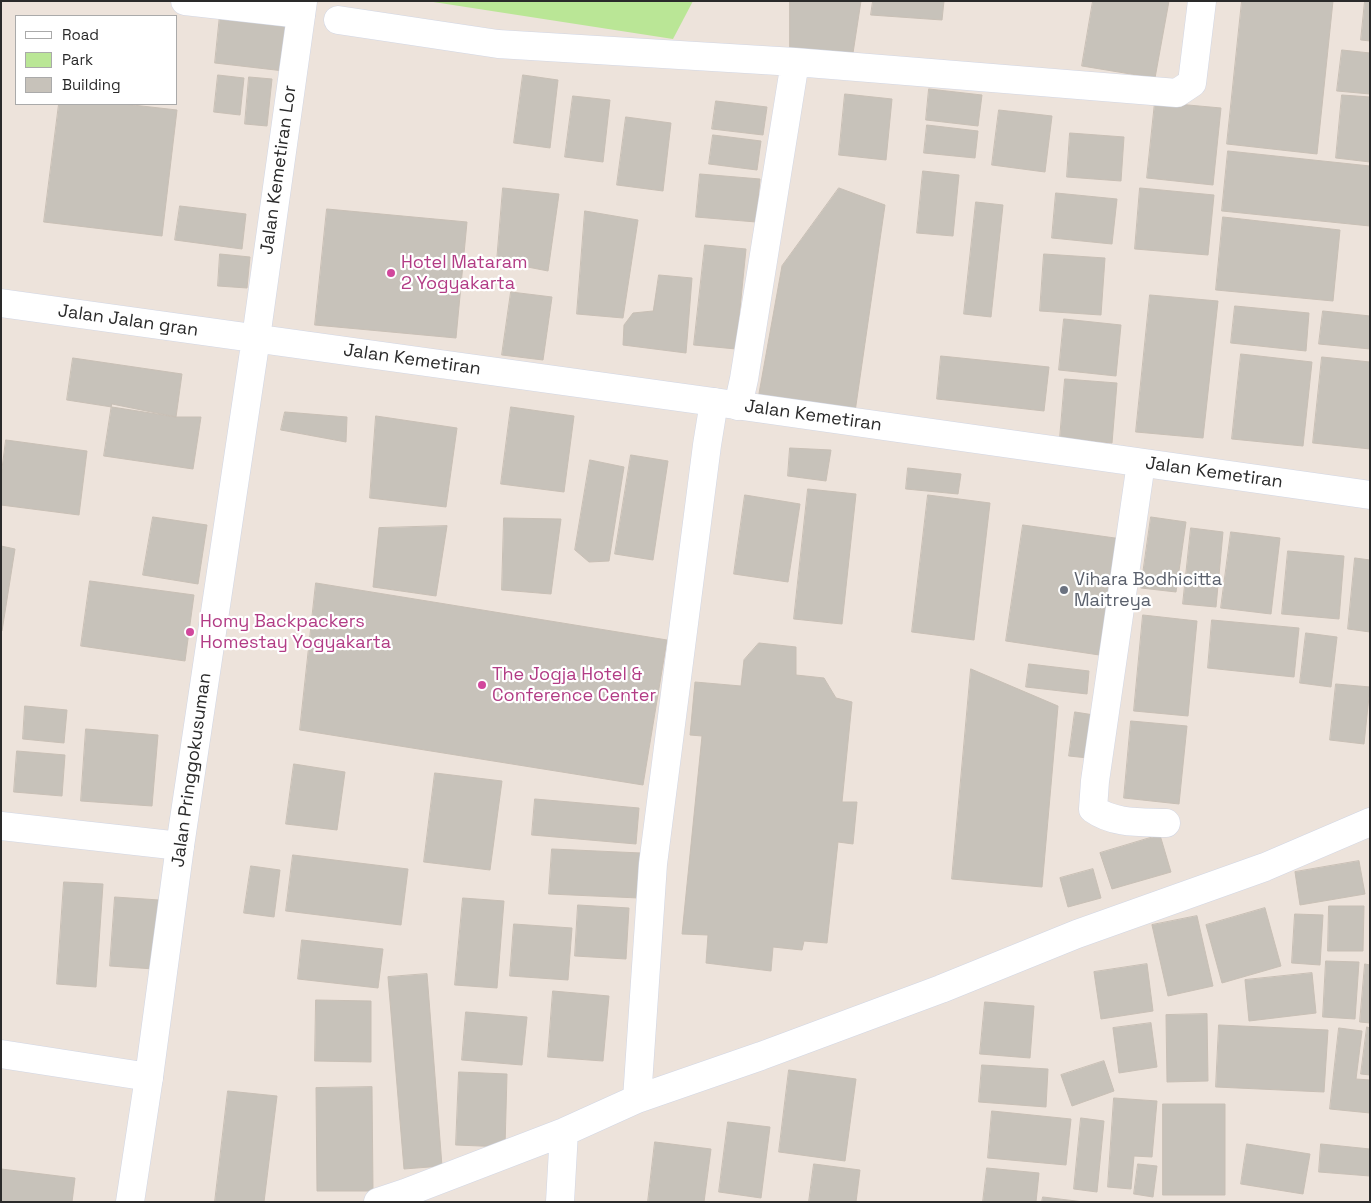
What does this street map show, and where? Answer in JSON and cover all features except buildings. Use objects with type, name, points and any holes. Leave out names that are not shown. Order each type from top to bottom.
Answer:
[{"type":"street","points":[[185,1],[302,7]]},
{"type":"street","points":[[338,20],[498,44],[795,62],[1177,93],[1192,83],[1202,1]]},
{"type":"street","name":"Jalan Kemetiran Lor","points":[[256,338],[302,7]]},
{"type":"street","points":[[637,1099],[653,864],[704,464],[726,404],[744,379],[795,62]]},
{"type":"street","name":"Jalan Jalan gran","points":[[1,303],[256,338]]},
{"type":"street","name":"Jalan Kemetiran","points":[[256,338],[1370,495]]},
{"type":"street","name":"Jalan Pringgokusuman","points":[[130,1202],[180,846],[256,338]]},
{"type":"street","points":[[1141,463],[1094,781],[1093,809],[1100,814],[1124,822],[1166,823]]},
{"type":"street","points":[[378,1202],[564,1132],[637,1099],[932,993],[1077,934],[1265,867],[1370,822]]},
{"type":"street","points":[[1,826],[180,846]]},
{"type":"street","points":[[1,1054],[149,1077]]},
{"type":"street","points":[[560,1202],[564,1132]]},
{"type":"green space","points":[[427,1],[693,1],[673,39]]},
{"type":"place","name":"Hotel Mataram 2 Yogyakarta","points":[[391,273]]},
{"type":"place","name":"Vihara Bodhicitta Maitreya","points":[[1064,590]]},
{"type":"place","name":"Homy Backpackers Homestay Yogyakarta","points":[[190,632]]},
{"type":"place","name":"The Jogja Hotel & Conference Center","points":[[482,685]]}]
